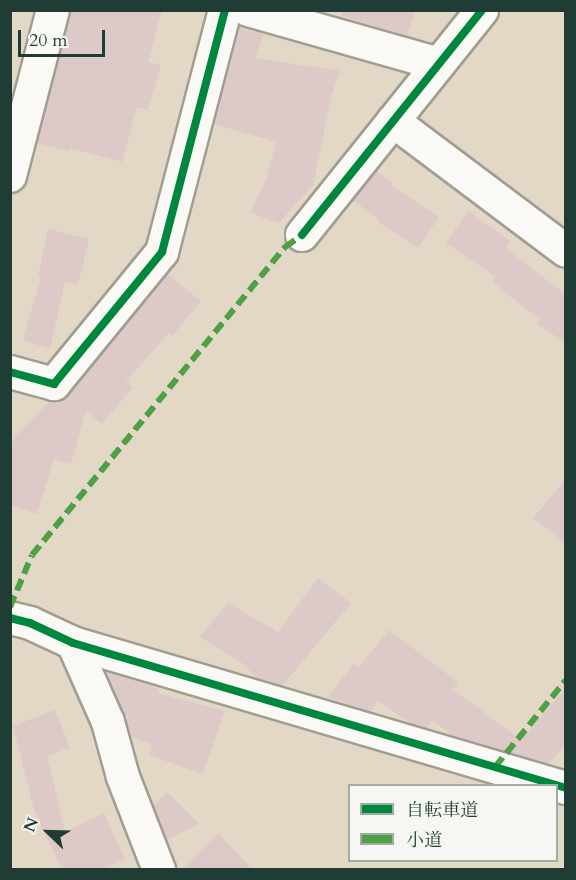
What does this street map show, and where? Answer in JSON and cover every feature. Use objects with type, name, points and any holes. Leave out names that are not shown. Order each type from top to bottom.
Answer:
[{"type":"street","points":[[10,176],[53,10]]},
{"type":"street","points":[[10,372],[54,384],[162,252],[225,10]]},
{"type":"street","points":[[248,10],[439,64]]},
{"type":"street","points":[[302,235],[482,10]]},
{"type":"street","points":[[393,121],[566,251]]},
{"type":"street","points":[[10,618],[30,623],[73,643],[552,784]]},
{"type":"street","points":[[73,643],[108,722],[123,777],[159,870]]},
{"type":"building","points":[[70,10],[162,10],[148,62],[161,65],[148,110],[137,107],[122,162],[70,148],[69,151],[37,143]]},
{"type":"building","points":[[343,10],[415,10],[407,36],[342,16]]},
{"type":"building","points":[[239,28],[263,34],[256,58],[340,71],[331,97],[313,185],[279,223],[250,213],[266,180],[276,142],[214,124]]},
{"type":"building","points":[[376,171],[393,183],[392,186],[439,217],[418,248],[378,222],[379,220],[353,200]]},
{"type":"building","points":[[468,211],[510,241],[506,248],[566,295],[566,343],[537,324],[540,320],[492,282],[496,277],[446,243]]},
{"type":"building","points":[[48,229],[89,239],[78,285],[65,282],[50,349],[23,340],[41,276],[38,276]]},
{"type":"building","points":[[167,274],[201,301],[172,336],[169,333],[126,381],[133,387],[102,424],[86,411],[71,464],[54,459],[37,514],[10,505],[10,450],[16,435],[50,401],[60,401],[68,395]]},
{"type":"building","points":[[566,479],[566,544],[533,518]]},
{"type":"building","points":[[318,578],[351,603],[282,686],[258,679],[242,663],[200,637],[228,603],[278,632]]},
{"type":"building","points":[[389,630],[458,682],[453,689],[521,740],[566,688],[566,744],[548,764],[454,736],[432,720],[426,728],[412,724],[378,701],[370,712],[328,697],[354,663],[359,667]]},
{"type":"building","points":[[109,672],[159,689],[158,693],[225,711],[203,774],[149,755],[153,745],[131,737],[126,720],[128,716],[124,715],[107,676]]},
{"type":"building","points":[[55,710],[70,748],[47,756],[65,832],[104,813],[125,859],[104,870],[62,870],[34,810],[13,726]]},
{"type":"building","points":[[167,792],[199,824],[167,840],[153,806]]},
{"type":"building","points":[[218,833],[253,870],[181,870]]},
{"type":"marked path","points":[[10,607],[32,555],[285,247],[302,235]]},
{"type":"marked path","points":[[495,767],[566,680]]},
{"type":"cycle path","points":[[10,372],[54,384],[162,252],[225,10]]},
{"type":"cycle path","points":[[302,235],[482,10]]},
{"type":"cycle path","points":[[10,618],[30,623],[73,643],[552,784]]},
{"type":"cycle path","points":[[558,786],[566,788]]}]
